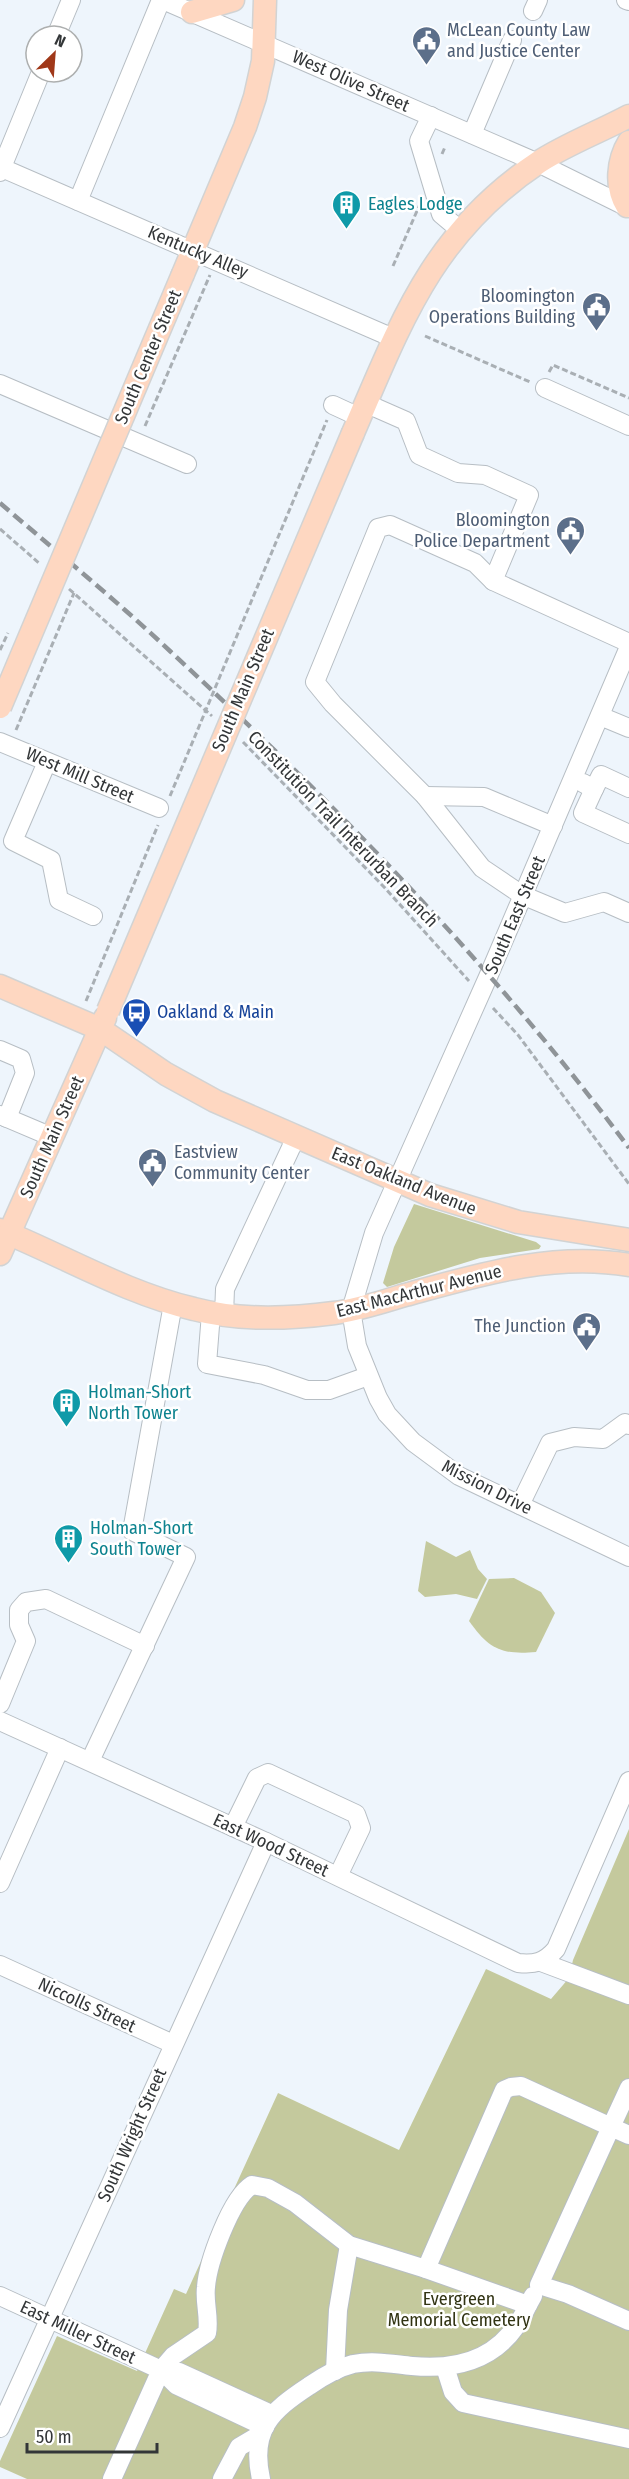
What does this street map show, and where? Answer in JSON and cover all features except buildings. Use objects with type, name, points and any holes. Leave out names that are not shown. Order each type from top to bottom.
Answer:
[{"type":"main road","points":[[192,12],[226,4],[233,0]]},
{"type":"main road","name":"South Center Street","points":[[0,707],[246,127],[260,79],[265,0]]},
{"type":"main road","points":[[538,163],[561,149],[629,116]]},
{"type":"main road","points":[[628,207],[619,179],[622,153],[629,142]]},
{"type":"main road","name":"South Main Street","points":[[3,1239],[52,1137],[99,1016],[393,338],[429,271],[460,230],[493,198],[538,163]]},
{"type":"main road","name":"East Oakland Avenue","points":[[0,986],[99,1016],[166,1074],[215,1101],[430,1195],[519,1222],[629,1240]]},
{"type":"main road","name":"East MacArthur Avenue","points":[[3,1239],[174,1304],[218,1314],[297,1317],[351,1310],[517,1267],[586,1262],[629,1265]]},
{"type":"street","points":[[61,24],[70,0]]},
{"type":"street","points":[[78,201],[162,0]]},
{"type":"street","name":"West Olive Street","points":[[162,0],[538,163],[628,207]]},
{"type":"street","points":[[472,134],[512,40]]},
{"type":"street","points":[[1,170],[36,84]]},
{"type":"street","points":[[431,116],[419,141],[441,214],[460,230]]},
{"type":"street","name":"Kentucky Alley","points":[[1,170],[194,250],[393,338]]},
{"type":"street","points":[[544,382],[629,426]]},
{"type":"street","points":[[0,384],[187,464]]},
{"type":"street","points":[[333,405],[359,418],[406,421],[419,455],[458,473],[485,475],[529,495],[493,581]]},
{"type":"street","points":[[629,645],[493,581],[475,563],[390,525],[378,528],[315,682],[333,704],[425,796],[482,868],[522,895],[565,913],[604,902],[629,913]]},
{"type":"street","name":"South East Street","points":[[396,1181],[481,994],[600,716],[623,675],[629,645]]},
{"type":"street","points":[[600,716],[629,728]]},
{"type":"street","name":"West Mill Street","points":[[5,744],[162,812]]},
{"type":"street","points":[[47,762],[6,839],[51,860],[59,900],[93,916]]},
{"type":"street","points":[[629,788],[601,775],[583,813],[629,834]]},
{"type":"street","points":[[573,779],[594,789]]},
{"type":"street","points":[[425,796],[484,797],[553,826]]},
{"type":"street","points":[[0,1050],[21,1059],[25,1073],[4,1117],[52,1137]]},
{"type":"street","points":[[296,1137],[225,1288],[207,1364],[264,1375],[307,1390],[328,1390],[368,1376]]},
{"type":"street","name":"Mission Drive","points":[[396,1181],[374,1233],[351,1310],[357,1346],[368,1376],[387,1414],[427,1455],[459,1476],[629,1557]]},
{"type":"street","points":[[90,1761],[186,1557],[132,1531],[174,1304]]},
{"type":"street","points":[[520,1505],[550,1443],[574,1437],[603,1439],[628,1421]]},
{"type":"street","points":[[0,1704],[26,1641],[18,1625],[19,1610],[26,1602],[46,1599],[145,1646]]},
{"type":"street","name":"East Wood Street","points":[[0,1721],[266,1842],[518,1963],[530,1965],[541,1962],[629,1995]]},
{"type":"street","points":[[0,1883],[60,1748]]},
{"type":"street","points":[[233,1827],[257,1778],[268,1773],[357,1814],[361,1828],[338,1876]]},
{"type":"street","points":[[541,1962],[556,1949],[629,1781]]},
{"type":"street","name":"South Wright Street","points":[[0,2428],[266,1842]]},
{"type":"street","name":"Niccolls Street","points":[[0,1965],[173,2044]]},
{"type":"street","points":[[426,2269],[504,2090],[521,2086],[629,2135]]},
{"type":"street","points":[[222,2479],[239,2447],[307,2387],[335,2371],[352,2364],[384,2362],[445,2367],[486,2355],[504,2342],[520,2324],[629,2088]]},
{"type":"street","points":[[112,2479],[159,2369],[173,2356],[207,2333],[209,2320],[206,2283],[222,2232],[243,2191],[252,2186],[268,2188],[295,2203],[349,2245],[528,2305]]},
{"type":"street","points":[[335,2371],[338,2310],[349,2245]]},
{"type":"street","points":[[539,2285],[567,2294],[629,2321]]},
{"type":"street","name":"East Miller Street","points":[[0,2296],[159,2369],[176,2385],[207,2392],[266,2425]]},
{"type":"street","points":[[445,2367],[453,2392],[463,2403],[629,2439]]},
{"type":"street","points":[[261,2479],[258,2464],[266,2425]]},
{"type":"path","points":[[138,442],[212,273]]},
{"type":"path","points":[[425,336],[544,382],[553,365],[629,398]]},
{"type":"path","points":[[99,1016],[86,1001],[162,812],[333,405]]},
{"type":"path","points":[[0,529],[39,564]]},
{"type":"path","points":[[65,585],[213,717]]},
{"type":"path","points":[[5,744],[74,592]]},
{"type":"path","name":"Constitution Trail Interurban Branch","points":[[236,736],[384,887],[518,1035],[629,1184]]},
{"type":"green space","points":[[414,1204],[536,1242],[541,1246],[539,1249],[480,1258],[387,1287],[383,1283],[394,1247]]},
{"type":"green space","points":[[426,1541],[456,1557],[470,1550],[478,1569],[487,1579],[477,1599],[456,1594],[425,1597],[418,1591]]},
{"type":"green space","points":[[514,1578],[541,1592],[555,1613],[536,1652],[514,1652],[497,1648],[483,1638],[469,1621],[489,1579]]},
{"type":"green space","name":"Evergreen Memorial Cemetery","points":[[629,1829],[629,2479],[27,2479],[0,2467],[0,2461],[57,2336],[137,2371],[174,2289],[186,2294],[278,2093],[399,2150],[486,1969],[551,1999],[569,1978],[573,1960]]},
{"type":"railway","points":[[0,503],[150,633],[233,710],[353,829],[469,952],[578,1081],[629,1148]]},
{"type":"place","name":"McLean County Law and Justice Center","points":[[426,66]]},
{"type":"place","name":"Eagles Lodge","points":[[347,230]]},
{"type":"place","name":"Bloomington Operations Building","points":[[596,332]]},
{"type":"place","name":"Bloomington Police Department","points":[[571,556]]},
{"type":"place","name":"Oakland & Main","points":[[136,1038]]},
{"type":"place","name":"Eastview Community Center","points":[[153,1188]]},
{"type":"place","name":"The Junction","points":[[587,1352]]},
{"type":"place","name":"Holman-Short North Tower","points":[[67,1428]]},
{"type":"place","name":"Holman-Short South Tower","points":[[69,1564]]}]
